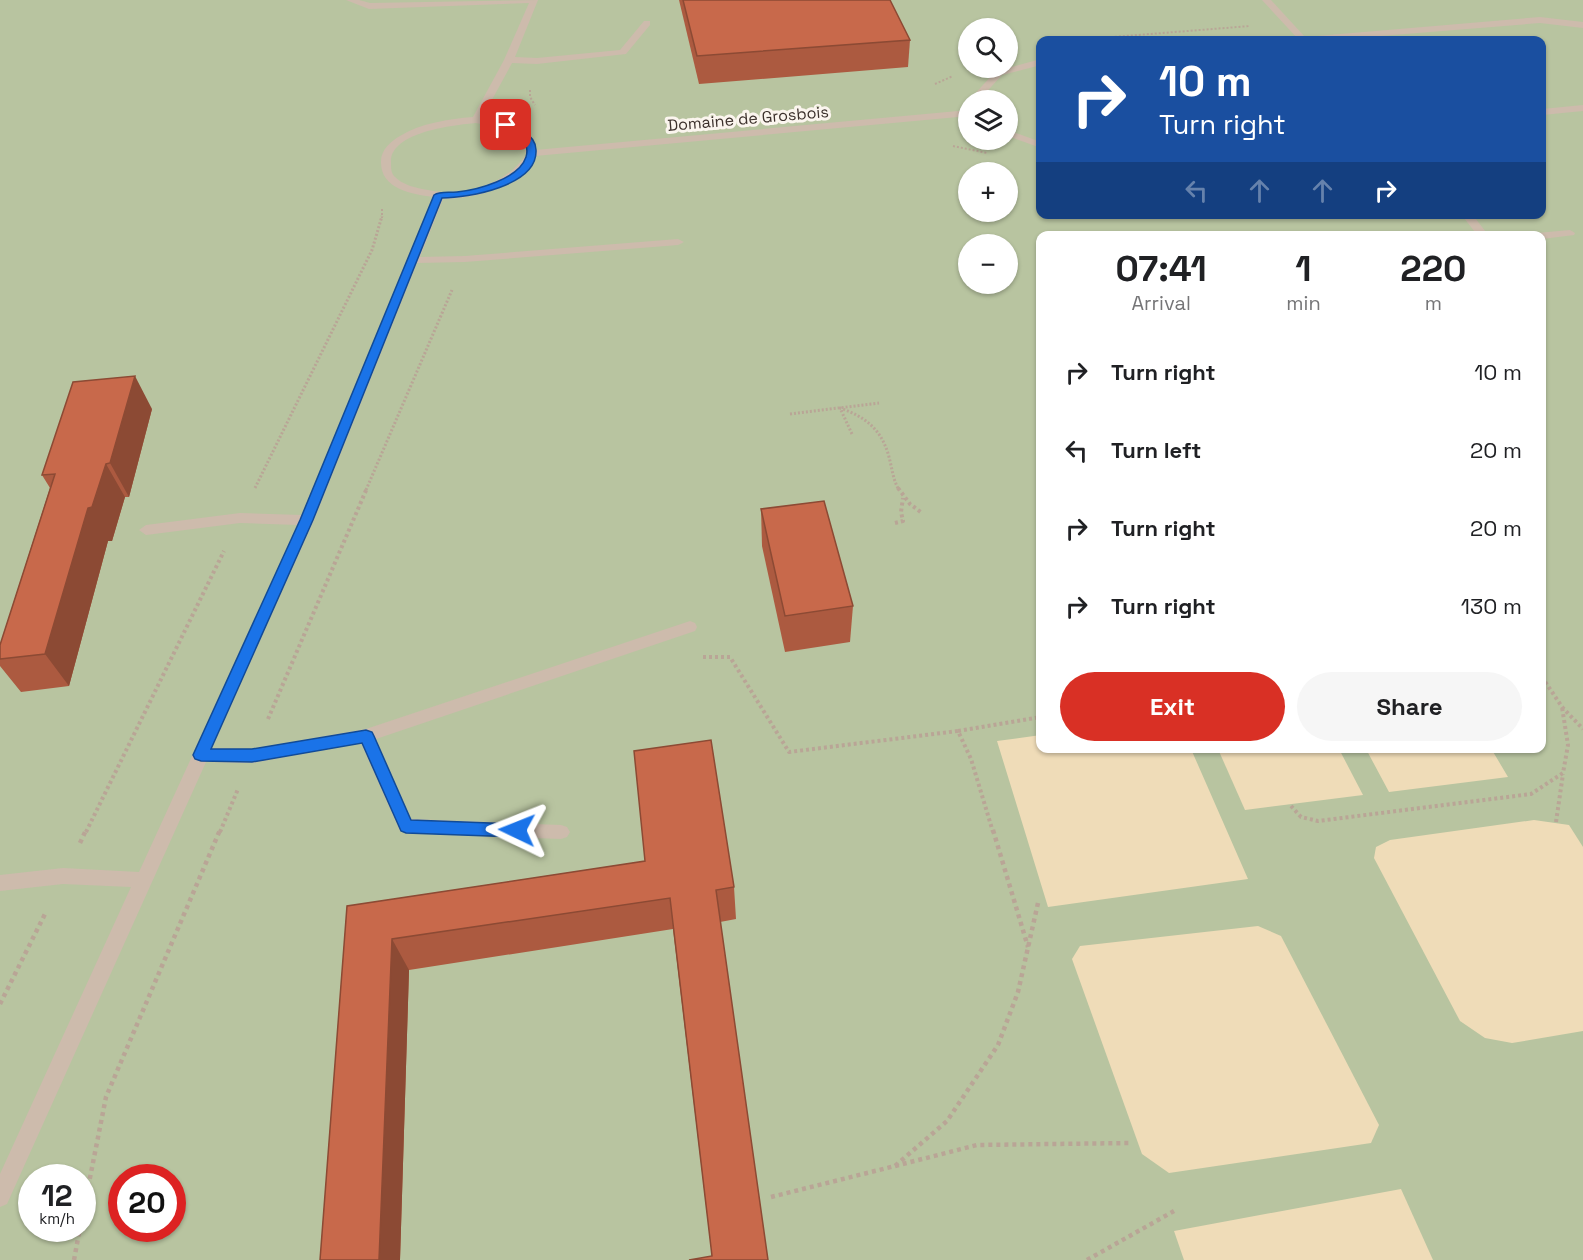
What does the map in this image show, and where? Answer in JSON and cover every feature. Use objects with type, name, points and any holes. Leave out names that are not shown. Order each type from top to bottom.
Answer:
[{"type":"lane","points":[[350,0],[369,6],[534,0],[509,60],[476,120]]},
{"type":"lane","points":[[1266,0],[1300,36]]},
{"type":"lane","points":[[1351,36],[1540,20],[1583,25]]},
{"type":"lane","points":[[509,60],[537,61],[623,52],[647,23]]},
{"type":"lane","points":[[983,90],[999,73],[1036,64]]},
{"type":"lane","points":[[1546,112],[1583,108]]},
{"type":"lane","name":"Domaine de Grosbois","points":[[532,153],[958,113]]},
{"type":"lane","points":[[476,120],[506,125],[526,137],[531,144],[532,153],[529,163],[521,172],[494,187],[458,195],[419,193],[403,187],[392,179],[386,169],[386,159],[392,148],[418,130],[446,122],[476,120]]},
{"type":"lane","points":[[1018,137],[1036,143]]},
{"type":"lane","points":[[0,1197],[307,520],[439,195]]},
{"type":"lane","points":[[1470,219],[1480,231]]},
{"type":"lane","points":[[1546,235],[1570,233]]},
{"type":"lane","points":[[414,260],[465,259],[678,242]]},
{"type":"lane","points":[[146,530],[240,518],[307,520]]},
{"type":"lane","points":[[201,755],[252,756],[366,736],[682,630]]},
{"type":"lane","points":[[366,736],[406,826],[561,832]]},
{"type":"lane","points":[[0,883],[63,876],[144,880]]},
{"type":"path","points":[[536,106],[530,97],[530,83],[537,61]]},
{"type":"path","points":[[931,86],[954,75]]},
{"type":"path","points":[[951,145],[996,156]]},
{"type":"path","points":[[0,1004],[372,250],[382,220]]},
{"type":"path","points":[[93,1164],[106,1097],[465,259]]},
{"type":"path","points":[[790,414],[879,403]]},
{"type":"path","points":[[840,408],[852,434]]},
{"type":"path","points":[[840,408],[856,414],[879,433],[895,484],[903,498],[922,513]]},
{"type":"path","points":[[895,523],[903,521],[901,512],[903,498]]},
{"type":"path","points":[[682,630],[692,657],[730,657],[789,752],[958,731],[1036,718]]},
{"type":"path","points":[[1546,683],[1562,707],[1583,729]]},
{"type":"path","points":[[1556,822],[1568,745],[1562,707]]},
{"type":"path","points":[[958,731],[971,759],[1028,947]]},
{"type":"path","points":[[1291,806],[1301,817],[1318,821],[1531,794],[1563,773]]},
{"type":"path","points":[[895,1166],[947,1121],[998,1045],[1018,992],[1038,903]]},
{"type":"path","points":[[771,1197],[977,1146],[1130,1143]]},
{"type":"path","points":[[1087,1260],[1174,1211]]},
{"type":"path","points":[[74,1260],[77,1242]]},
{"type":"green space","points":[[0,0],[1583,0],[1583,1260],[0,1260]]},
{"type":"sand","points":[[1036,736],[1036,753],[1193,753],[1248,879],[1048,907],[997,741]]},
{"type":"sand","points":[[1220,753],[1341,753],[1363,795],[1245,810]]},
{"type":"sand","points":[[1368,753],[1494,753],[1508,777],[1389,792]]},
{"type":"sand","points":[[1534,820],[1569,825],[1583,847],[1583,1031],[1512,1043],[1485,1038],[1460,1021],[1374,858],[1376,847],[1390,840]]},
{"type":"sand","points":[[1258,926],[1281,936],[1379,1125],[1371,1143],[1169,1173],[1142,1154],[1072,959],[1080,946]]},
{"type":"sand","points":[[1401,1189],[1433,1260],[1184,1260],[1174,1231]]},
{"type":"building","points":[[683,0],[890,0],[910,40],[697,56]]},
{"type":"building","points":[[135,376],[110,463],[106,464],[92,507],[88,508],[45,654],[0,659],[0,645],[55,474],[42,475],[73,382]]},
{"type":"building","points":[[824,501],[853,606],[785,616],[761,509]]},
{"type":"building","points":[[711,740],[734,887],[716,890],[768,1260],[689,1260],[712,1256],[670,898],[392,939],[379,1260],[320,1260],[347,906],[645,861],[634,751]]},
{"type":"route","points":[[506,125],[517,130],[531,144],[532,153],[529,163],[521,172],[494,187],[458,195],[439,195],[307,520],[201,755],[252,756],[366,736],[406,826],[517,830]]}]
